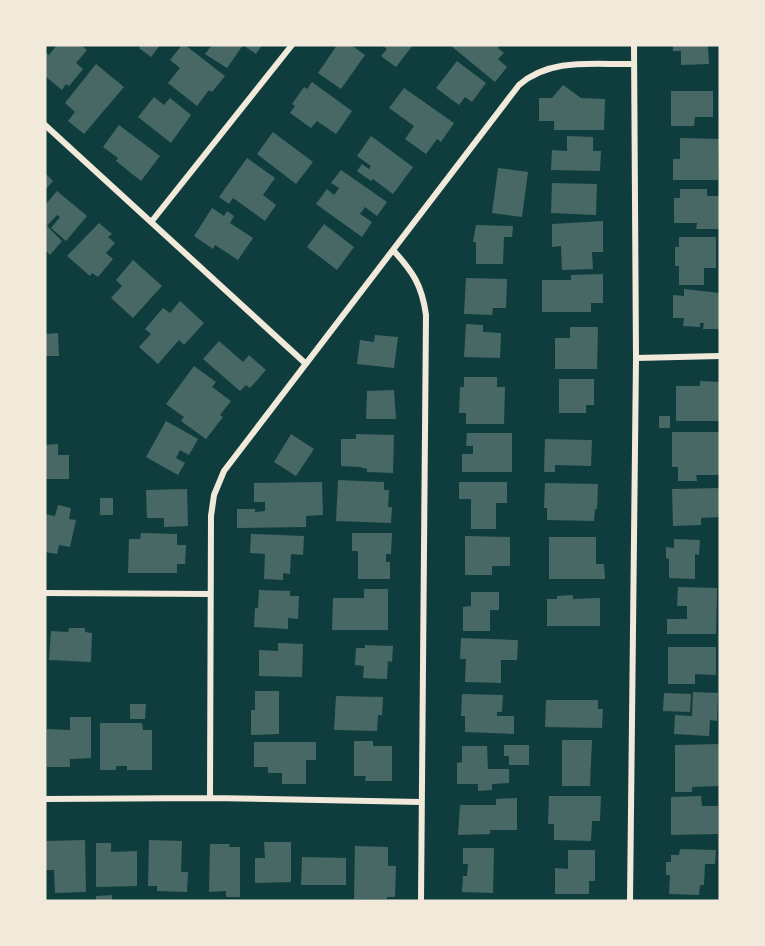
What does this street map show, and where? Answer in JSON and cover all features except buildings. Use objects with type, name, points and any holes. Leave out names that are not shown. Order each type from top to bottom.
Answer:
[{"type":"street","points":[[152,221],[292,45]]},
{"type":"street","points":[[630,901],[636,358],[634,45]]},
{"type":"street","points":[[210,798],[211,516],[218,480],[232,458],[513,93],[528,78],[538,72],[561,65],[634,64]]},
{"type":"street","points":[[45,125],[305,363]]},
{"type":"street","points":[[393,250],[418,282],[426,315],[421,901]]},
{"type":"street","points":[[636,358],[720,356]]},
{"type":"street","points":[[45,593],[210,594]]},
{"type":"street","points":[[45,799],[210,798],[422,802]]}]
